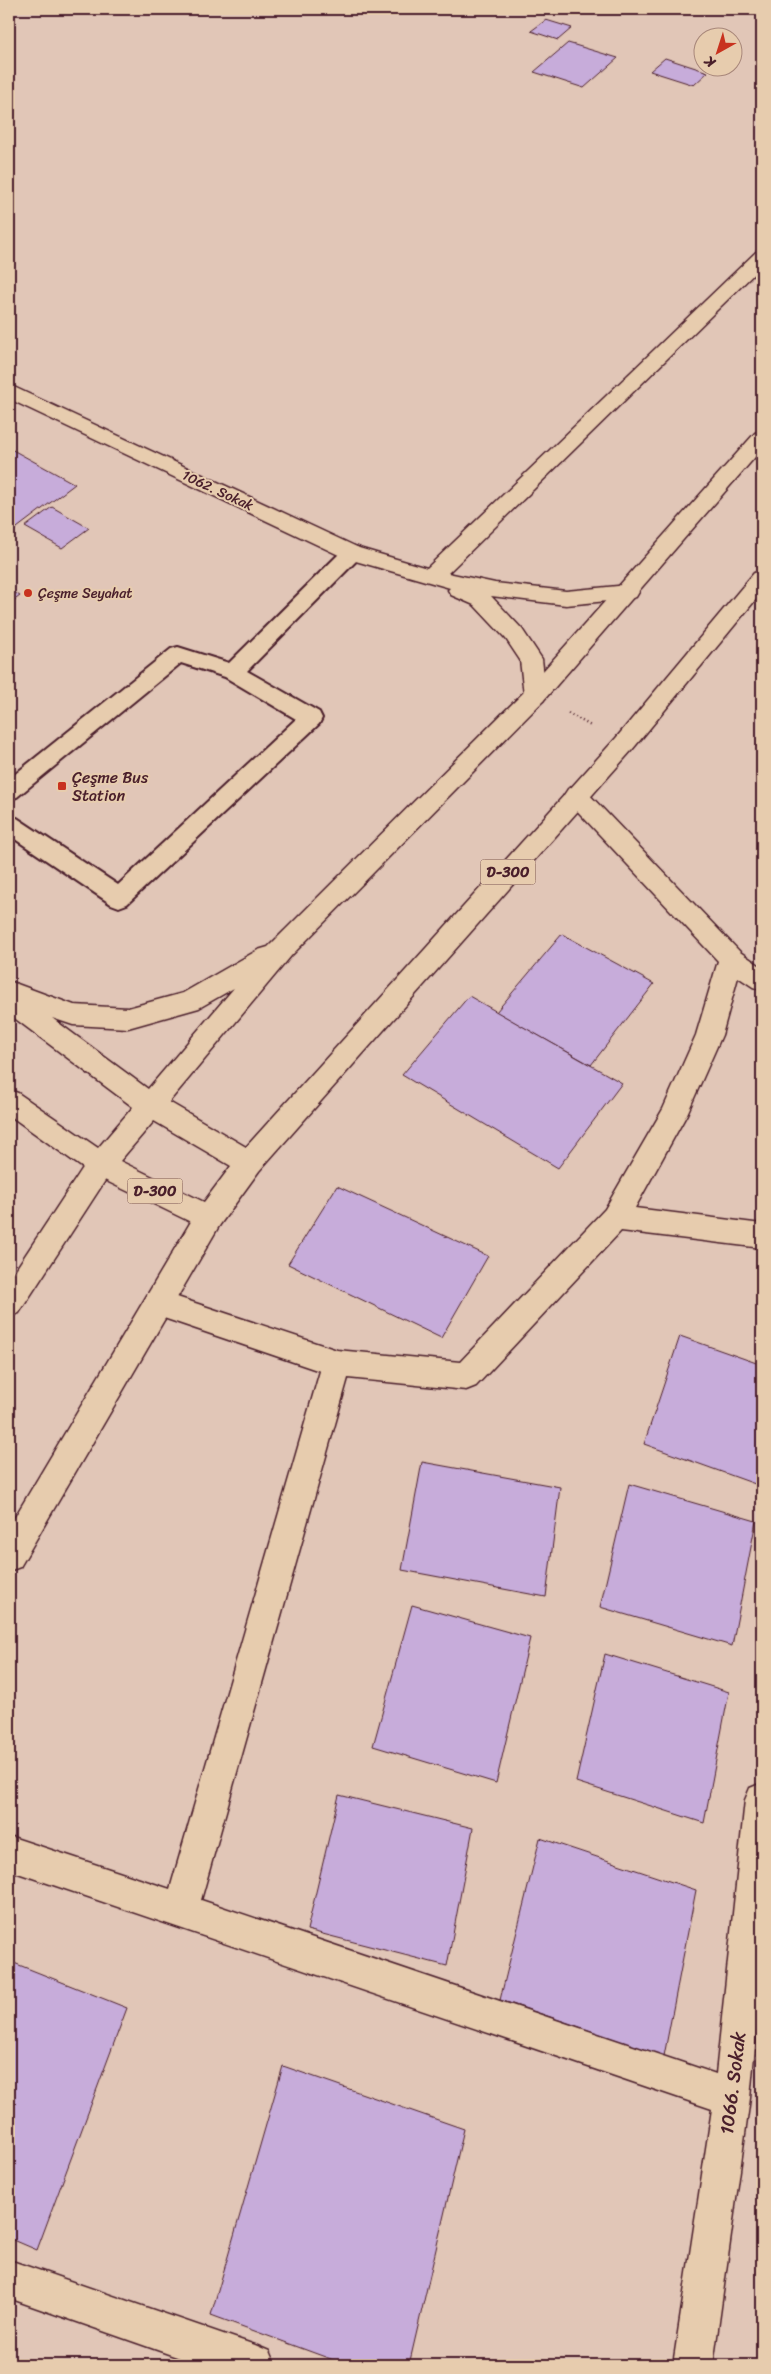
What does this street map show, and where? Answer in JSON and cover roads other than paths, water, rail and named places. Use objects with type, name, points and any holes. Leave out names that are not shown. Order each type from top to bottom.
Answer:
[{"type":"main road","points":[[431,577],[762,256]]},
{"type":"main road","name":"1062. Sokak","points":[[9,392],[352,554],[431,577]]},
{"type":"main road","points":[[9,1304],[100,1165],[282,949],[535,695],[628,592],[762,438]]},
{"type":"main road","points":[[431,577],[495,590],[566,598],[628,592]]},
{"type":"main road","points":[[431,577],[482,600],[514,634],[531,658],[535,695]]},
{"type":"main road","name":"D-300","points":[[9,1101],[100,1165],[209,1217],[249,1163],[576,795],[624,744],[762,578]]},
{"type":"main road","points":[[576,795],[731,959],[762,980]]},
{"type":"main road","points":[[9,991],[73,1015],[128,1018],[190,1001],[282,949]]},
{"type":"main road","points":[[158,1304],[337,1363],[466,1376],[615,1218],[678,1106],[709,1035],[731,959]]},
{"type":"main road","points":[[9,1000],[150,1105],[249,1163]]},
{"type":"main road","points":[[9,1556],[209,1217]]},
{"type":"main road","points":[[615,1218],[762,1236]]},
{"type":"main road","points":[[181,1910],[337,1363]]},
{"type":"main road","name":"1066. Sokak","points":[[692,2365],[732,2098],[762,1800]]},
{"type":"main road","points":[[9,1853],[732,2098]]},
{"type":"main road","points":[[9,2279],[255,2365]]},
{"type":"lane","points":[[233,672],[352,554]]},
{"type":"lane","points":[[9,792],[178,654],[233,672],[311,718],[119,898],[9,824]]},
{"type":"place","name":"Çeşme Seyahat","points":[[28,593]]},
{"type":"place","name":"Çeşme Bus Station","points":[[62,786]]}]
